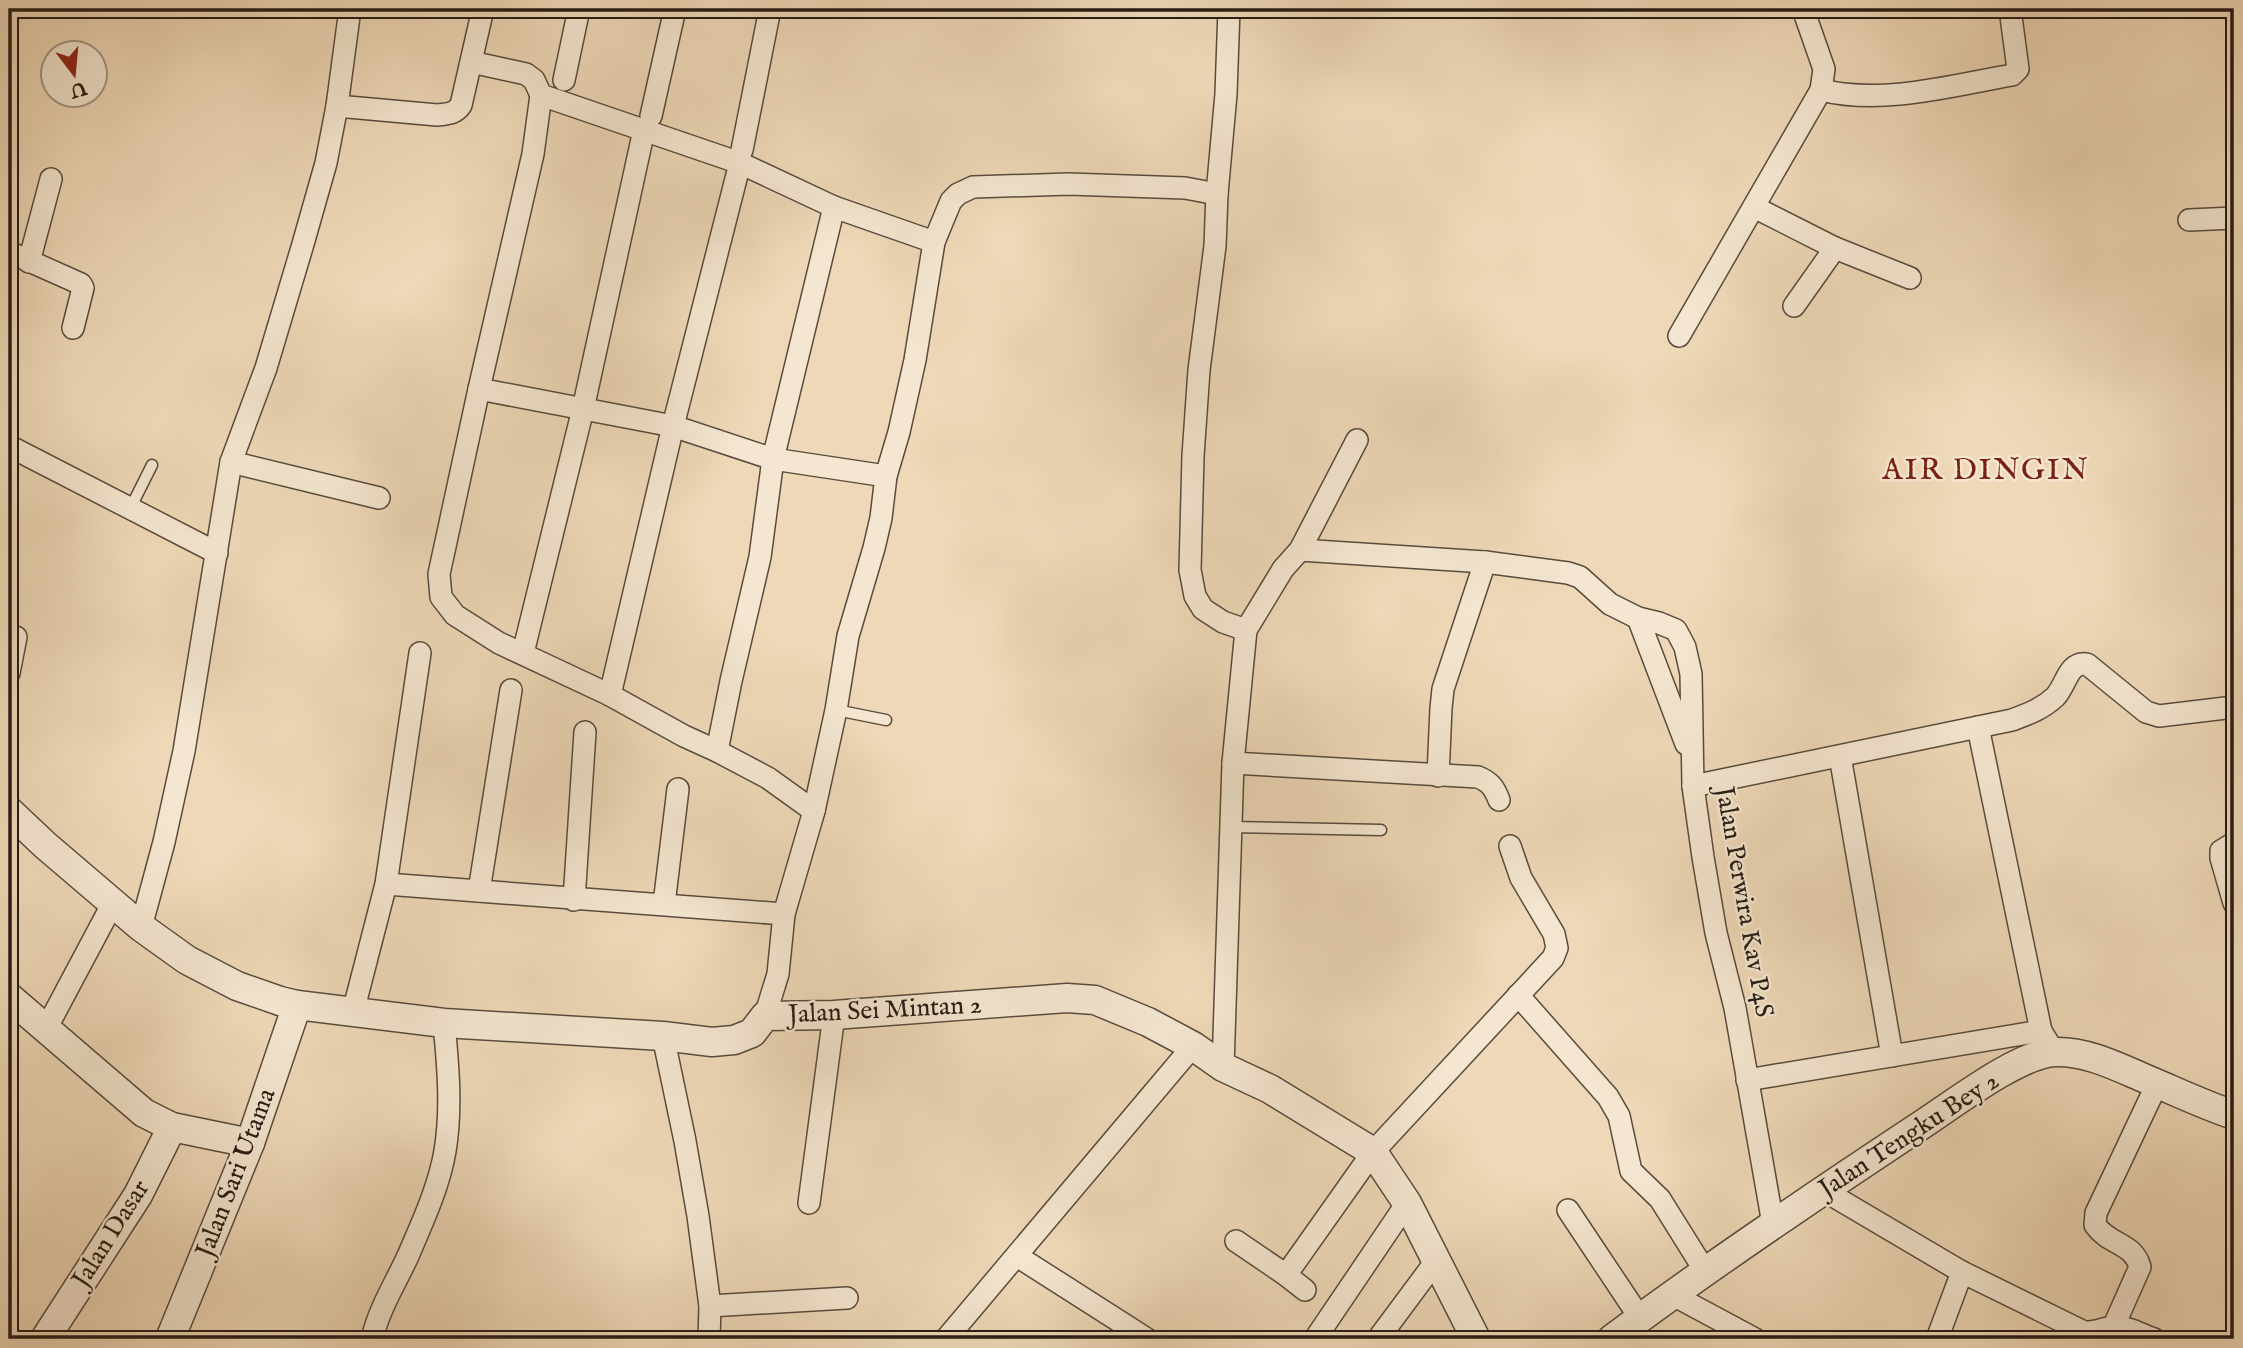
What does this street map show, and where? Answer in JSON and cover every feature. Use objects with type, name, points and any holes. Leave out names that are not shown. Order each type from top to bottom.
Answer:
[{"type":"street","points":[[141,927],[164,842],[184,751],[231,462],[265,368],[326,163],[350,9]]},
{"type":"street","points":[[337,106],[451,114],[461,105],[483,9]]},
{"type":"street","points":[[564,80],[579,9]]},
{"type":"street","points":[[523,653],[583,409],[675,9]]},
{"type":"street","points":[[610,695],[673,426],[741,156],[770,9]]},
{"type":"street","points":[[1228,9],[1226,94],[1215,246],[1199,370],[1192,456],[1190,570],[1195,596],[1203,609],[1223,622],[1246,630]]},
{"type":"street","points":[[1679,335],[1821,90],[1824,69],[1803,9]]},
{"type":"street","points":[[1821,90],[1861,97],[1879,96],[2012,75],[2018,69],[2010,9]]},
{"type":"street","points":[[471,62],[526,74],[534,80],[541,95],[531,166],[439,573],[441,597],[455,615],[499,643],[610,695],[768,778],[814,811]]},
{"type":"street","points":[[541,95],[648,123],[741,156],[834,207],[934,242]]},
{"type":"street","points":[[29,262],[51,179]]},
{"type":"street","points":[[765,1016],[778,974],[784,914],[814,811],[836,710],[848,636],[881,518],[886,476],[915,359],[934,242],[951,201],[958,194],[973,187],[1069,184],[1185,188],[1217,194]]},
{"type":"street","points":[[717,751],[730,681],[760,557],[773,459],[834,207]]},
{"type":"street","points":[[1754,207],[1835,248],[1910,278]]},
{"type":"street","points":[[2189,220],[2234,218]]},
{"type":"street","points":[[1794,306],[1835,248]]},
{"type":"street","points":[[9,253],[81,284],[83,288],[73,328]]},
{"type":"street","points":[[479,389],[673,426],[773,459],[886,476]]},
{"type":"street","points":[[1223,1067],[1233,763],[1246,630],[1283,569],[1300,550],[1357,440]]},
{"type":"street","points":[[9,446],[217,553]]},
{"type":"street","points":[[231,462],[379,498]]},
{"type":"street","name":"Jalan Perwira Kav P4S","points":[[1300,550],[1485,562],[1567,573],[1580,577],[1610,604],[1638,618],[1676,631],[1685,646],[1691,674],[1693,786],[1716,933],[1735,1008],[1773,1224]]},
{"type":"street","points":[[1438,776],[1443,689],[1485,562]]},
{"type":"street","points":[[1638,618],[1692,759]]},
{"type":"street","points":[[9,673],[16,637]]},
{"type":"street","points":[[353,1012],[386,884],[420,653]]},
{"type":"street","points":[[1693,786],[2012,720],[2039,710],[2058,695],[2074,667],[2081,663],[2088,664],[2146,712],[2159,716],[2234,707]]},
{"type":"street","points":[[479,891],[511,690]]},
{"type":"street","points":[[1747,1080],[1892,1056],[2048,1041],[1978,727]]},
{"type":"street","points":[[574,900],[585,732]]},
{"type":"street","points":[[1840,756],[1892,1056]]},
{"type":"street","points":[[1233,763],[1478,777],[1495,789],[1499,800]]},
{"type":"street","points":[[664,904],[678,789]]},
{"type":"street","name":"Jalan Sei Mintan 2","points":[[9,811],[141,927],[187,960],[237,986],[297,1005],[444,1023],[663,1036],[712,1042],[734,1040],[752,1033],[765,1016],[834,1015],[1068,998],[1095,1000],[1148,1022],[1194,1046],[1223,1067],[1270,1089],[1373,1152],[1407,1203],[1476,1339]]},
{"type":"street","points":[[2234,843],[2221,851],[2221,858],[2234,902]]},
{"type":"street","points":[[1286,1275],[1373,1152],[1553,958],[1557,948],[1555,934],[1521,878],[1510,846]]},
{"type":"street","points":[[386,884],[784,914]]},
{"type":"street","points":[[46,1029],[113,903]]},
{"type":"street","points":[[1518,995],[1608,1097],[1619,1116],[1632,1171],[1660,1199],[1705,1271]]},
{"type":"street","points":[[9,997],[144,1114],[172,1127],[250,1143]]},
{"type":"street","name":"Jalan Sari Utama","points":[[170,1339],[250,1143],[297,1005]]},
{"type":"street","points":[[809,1203],[834,1015]]},
{"type":"street","points":[[372,1339],[376,1320],[407,1258],[430,1203],[445,1153],[450,1111],[444,1023]]},
{"type":"street","points":[[663,1036],[685,1140],[710,1306],[709,1339]]},
{"type":"street","name":"Jalan Tengku Bey 2","points":[[1612,1339],[1823,1190],[2014,1066],[2036,1056],[2048,1041],[2234,1115]]},
{"type":"street","points":[[946,1339],[1194,1046]]},
{"type":"street","points":[[2111,1333],[2140,1267],[2137,1257],[2125,1247],[2102,1236],[2095,1225],[2096,1213],[2157,1084]]},
{"type":"street","name":"Jalan Dasar","points":[[44,1339],[138,1195],[172,1127]]},
{"type":"street","points":[[1823,1190],[1962,1272],[2084,1332],[2111,1333],[2126,1328],[2154,1339]]},
{"type":"street","points":[[1315,1339],[1407,1203]]},
{"type":"street","points":[[1568,1210],[1640,1318]]},
{"type":"street","points":[[1236,1241],[1304,1290]]},
{"type":"street","points":[[1017,1256],[1147,1339]]},
{"type":"street","points":[[1378,1339],[1436,1261]]},
{"type":"street","points":[[1937,1339],[1962,1272]]},
{"type":"street","points":[[1673,1294],[1755,1339]]},
{"type":"street","points":[[710,1306],[847,1298]]},
{"type":"lane","points":[[130,509],[152,465]]},
{"type":"lane","points":[[836,710],[886,720]]},
{"type":"lane","points":[[1231,827],[1381,830]]},
{"type":"district","name":"AIR DINGIN","points":[[1986,471]]}]
